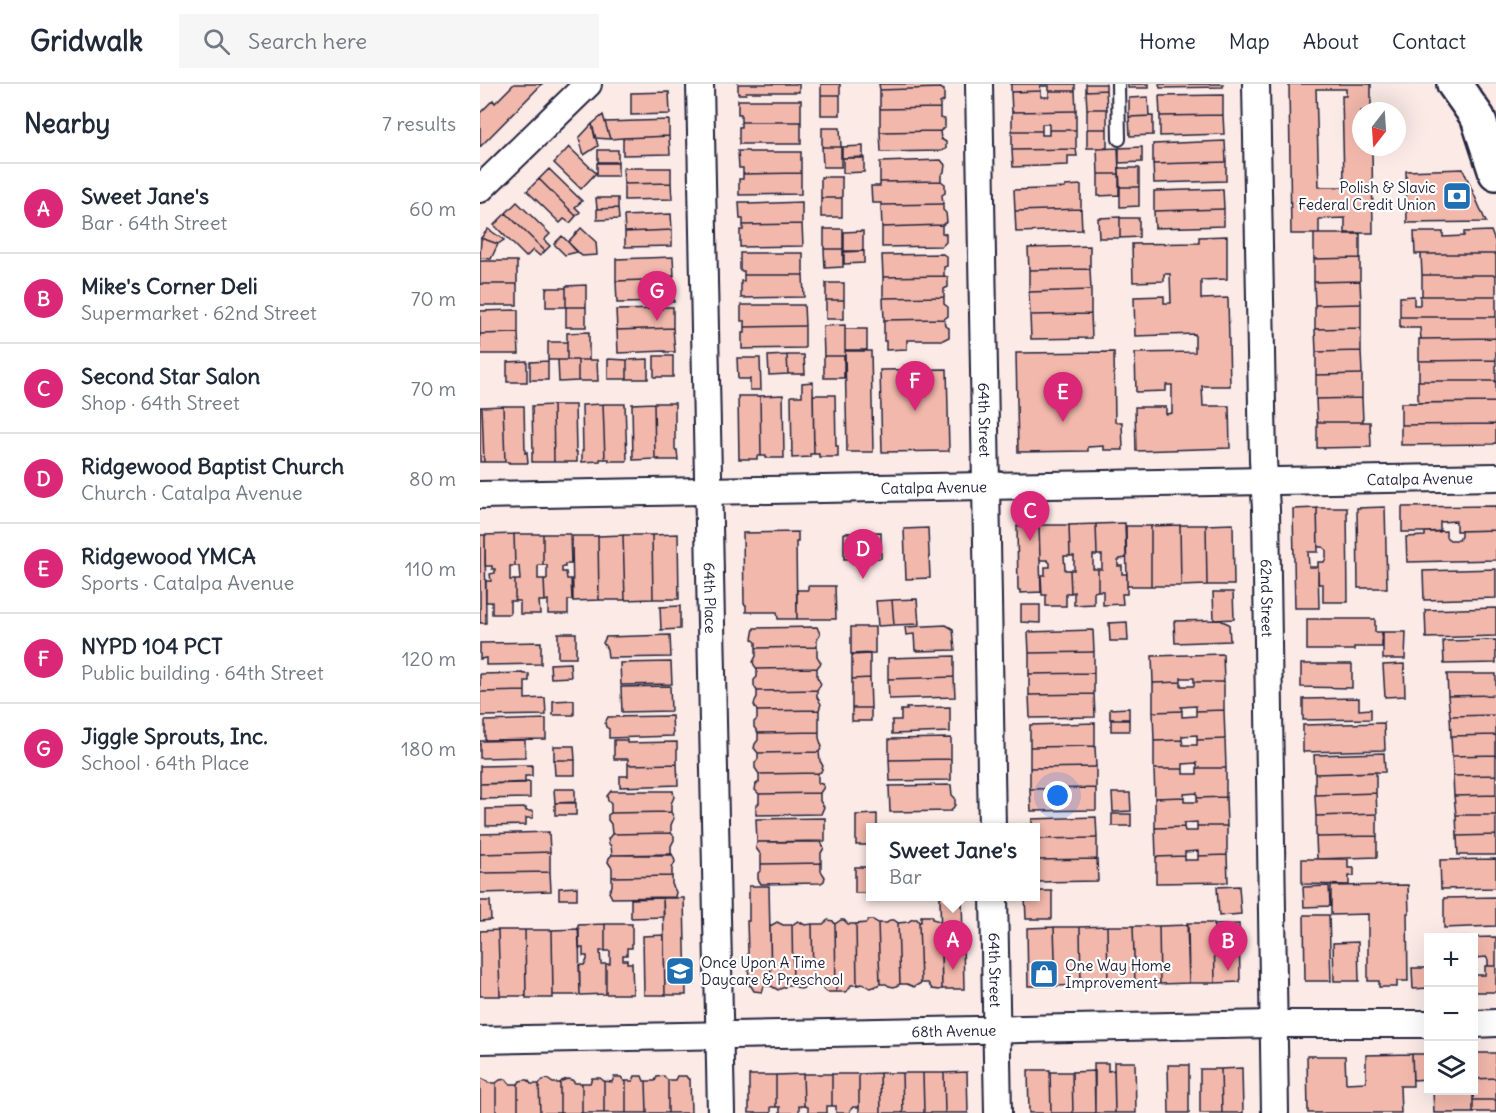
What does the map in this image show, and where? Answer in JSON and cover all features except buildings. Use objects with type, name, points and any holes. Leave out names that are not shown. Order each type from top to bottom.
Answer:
[{"type":"street","points":[[480,189],[588,84]]},
{"type":"street","name":"64th Place","points":[[700,84],[720,1113]]},
{"type":"street","name":"64th Street","points":[[979,84],[992,823]]},
{"type":"street","name":"62nd Street","points":[[1256,84],[1275,1113]]},
{"type":"street","points":[[1454,84],[1487,125],[1496,173]]},
{"type":"street","name":"Catalpa Avenue","points":[[480,495],[1496,477]]},
{"type":"street","name":"64th Street","points":[[994,901],[998,1113]]},
{"type":"street","points":[[1478,1024],[1496,1023]]},
{"type":"street","name":"68th Avenue","points":[[480,1040],[1273,1024],[1424,1024]]},
{"type":"lane","points":[[1119,84],[1119,139]]},
{"type":"place","name":"Polish & Slavic Federal Credit Union","points":[[1457,196]]},
{"type":"place","name":"Jiggle Sprouts, Inc.","points":[[657,321]]},
{"type":"place","name":"NYPD 104 PCT","points":[[915,411]]},
{"type":"place","name":"Ridgewood YMCA","points":[[1063,422]]},
{"type":"place","name":"Second Star Salon","points":[[1030,541]]},
{"type":"place","name":"Ridgewood Baptist Church","points":[[863,579]]},
{"type":"place","name":"Sweet Jane's","points":[[953,970]]},
{"type":"place","name":"Once Upon A Time Daycare & Preschool","points":[[680,971]]},
{"type":"place","name":"Mike's Corner Deli","points":[[1228,971]]},
{"type":"place","name":"One Way Home Improvement","points":[[1044,974]]}]
